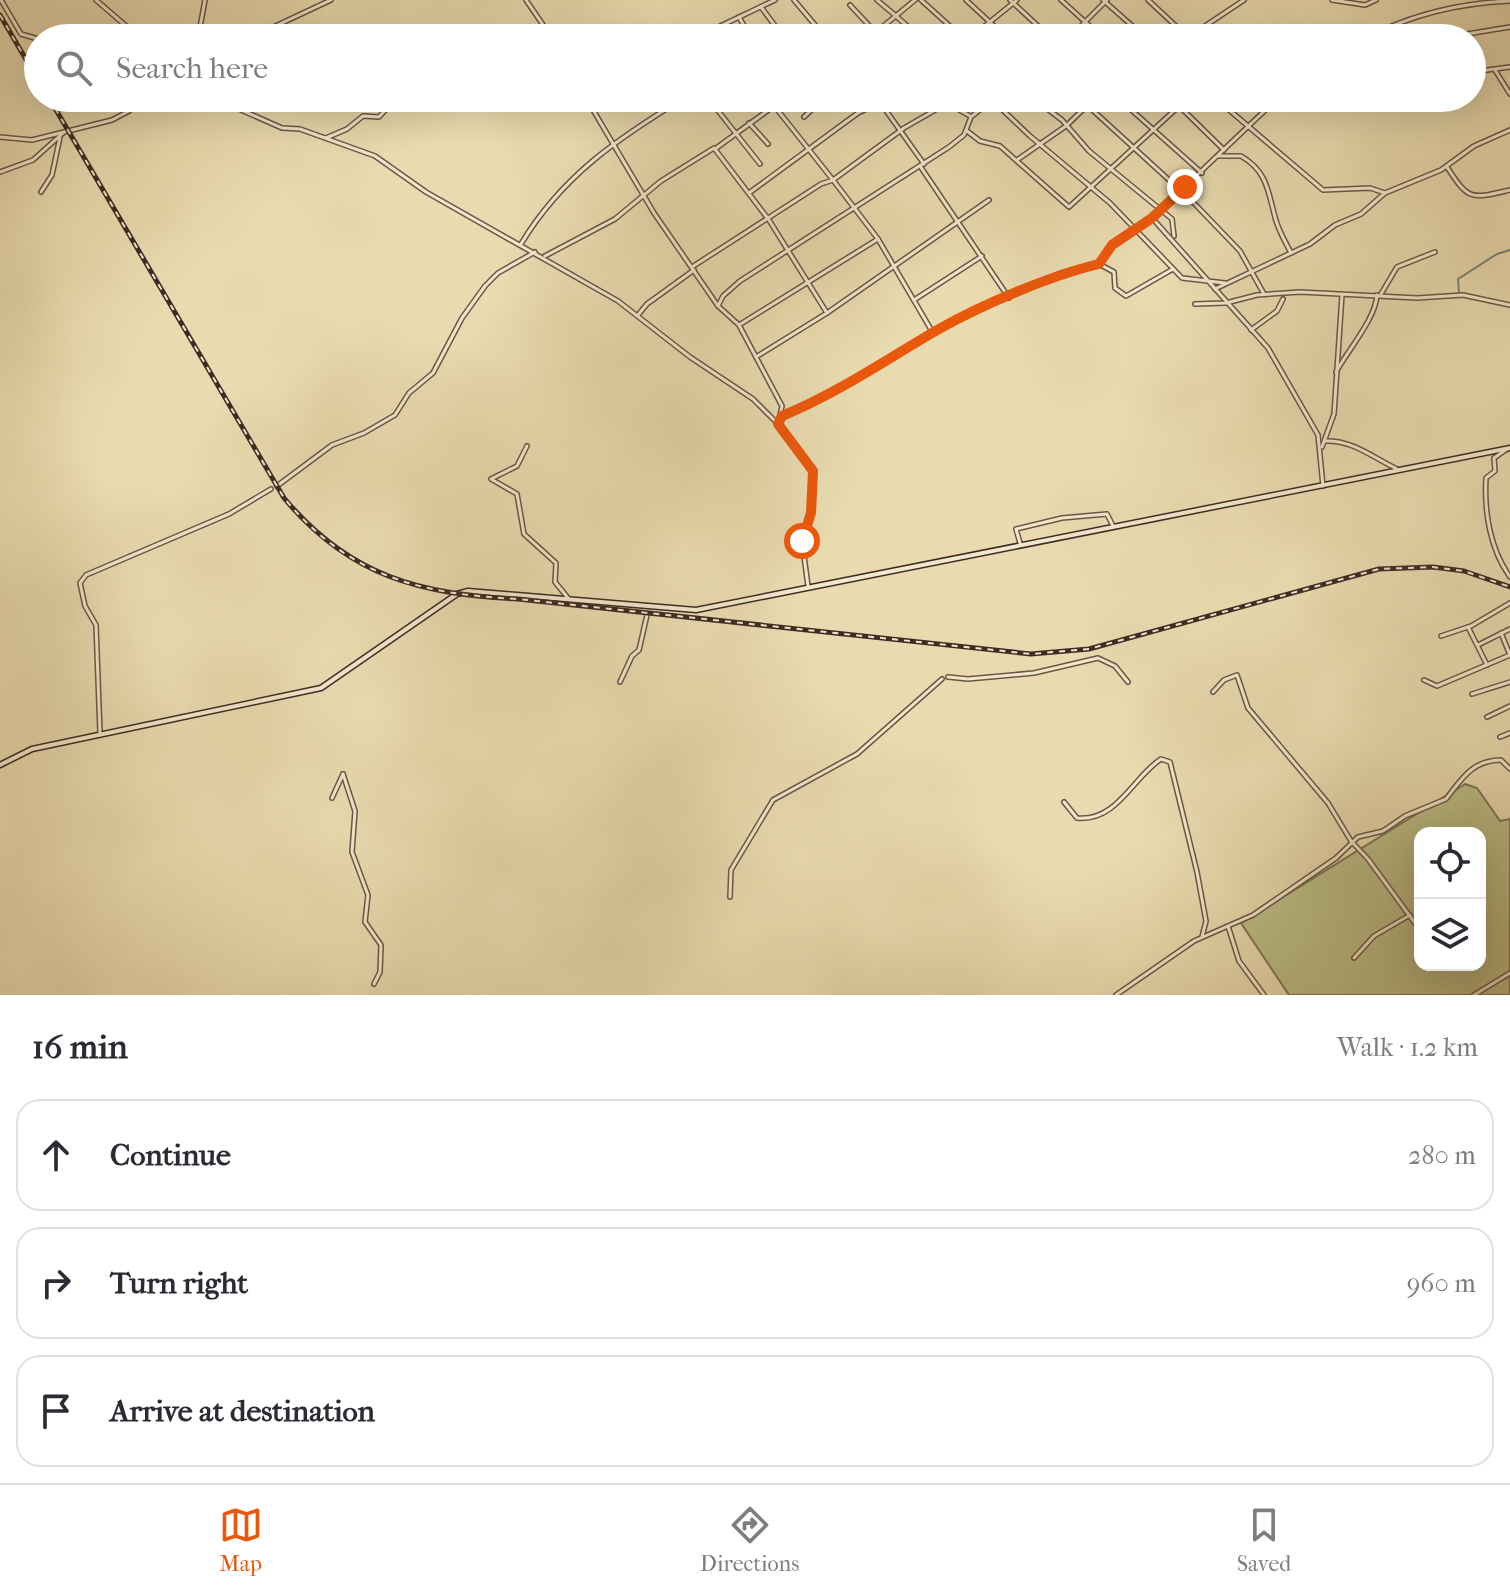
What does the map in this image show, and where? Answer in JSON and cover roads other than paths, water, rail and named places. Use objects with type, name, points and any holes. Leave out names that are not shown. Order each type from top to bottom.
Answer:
[{"type":"street","points":[[1,0],[24,35]]},
{"type":"street","points":[[96,0],[124,24]]},
{"type":"street","points":[[201,24],[205,0]]},
{"type":"street","points":[[280,24],[331,0]]},
{"type":"street","points":[[526,0],[542,24]]},
{"type":"street","points":[[724,24],[775,0]]},
{"type":"street","points":[[794,0],[814,24]]},
{"type":"street","points":[[877,0],[906,24]]},
{"type":"street","points":[[887,24],[915,0]]},
{"type":"street","points":[[921,0],[948,24]]},
{"type":"street","points":[[966,0],[989,23],[1014,1],[1037,24]]},
{"type":"street","points":[[1061,0],[1090,24]]},
{"type":"street","points":[[1148,0],[1174,24]]},
{"type":"street","points":[[1208,24],[1244,0]]},
{"type":"street","points":[[1332,0],[1365,5],[1376,0]]},
{"type":"street","points":[[1087,22],[1105,1],[1130,24]]},
{"type":"street","points":[[1393,24],[1461,4],[1510,1]]},
{"type":"street","points":[[850,5],[868,24]]},
{"type":"street","points":[[761,7],[774,24]]},
{"type":"street","points":[[739,17],[743,24]]},
{"type":"street","points":[[1486,31],[1510,27]]},
{"type":"street","points":[[1486,71],[1510,67]]},
{"type":"street","points":[[1495,70],[1510,94]]},
{"type":"street","points":[[0,172],[33,160],[61,135],[77,126],[112,120],[127,112]]},
{"type":"street","points":[[248,112],[282,128],[326,138],[375,156],[426,192],[535,252],[638,315],[690,357],[753,399],[778,424],[813,471],[811,513],[802,541],[808,586]]},
{"type":"street","points":[[326,138],[347,129],[363,116],[379,117],[384,112]]},
{"type":"street","points":[[594,112],[643,196],[718,306],[739,325],[744,341],[782,406],[778,424]]},
{"type":"street","points":[[521,244],[566,181],[612,144],[662,112]]},
{"type":"street","points":[[718,112],[760,164]]},
{"type":"street","points":[[542,257],[615,219],[643,196],[765,112]]},
{"type":"street","points":[[778,112],[833,180],[842,197],[855,206],[933,333]]},
{"type":"street","points":[[804,117],[809,112]]},
{"type":"street","points":[[749,193],[860,112]]},
{"type":"street","points":[[888,112],[1009,298]]},
{"type":"street","points":[[638,315],[647,304],[693,269],[933,112]]},
{"type":"street","points":[[964,112],[972,116]]},
{"type":"street","points":[[718,306],[730,289],[964,135],[977,112]]},
{"type":"street","points":[[1006,112],[1134,227],[1182,278],[1227,283]]},
{"type":"street","points":[[1050,112],[1174,222],[1174,239]]},
{"type":"street","points":[[1017,160],[1081,112]]},
{"type":"street","points":[[1093,112],[1180,190],[1240,251],[1264,294]]},
{"type":"street","points":[[1134,112],[1202,173]]},
{"type":"street","points":[[966,130],[980,141],[996,143],[1067,207],[1174,112]]},
{"type":"street","points":[[1186,112],[1224,150]]},
{"type":"street","points":[[1234,112],[1323,190],[1370,188],[1385,193]]},
{"type":"street","points":[[1099,264],[1112,245],[1134,227],[1152,218],[1264,112]]},
{"type":"street","points":[[749,123],[768,144]]},
{"type":"street","points":[[1215,289],[1326,235],[1335,225],[1361,214],[1385,193],[1447,167],[1474,146],[1510,130]]},
{"type":"street","points":[[0,137],[32,140],[61,135]]},
{"type":"street","points":[[41,192],[52,175],[61,135]]},
{"type":"street","points":[[715,149],[769,220],[827,313]]},
{"type":"street","points":[[1218,156],[1241,156],[1263,174],[1272,196],[1278,226],[1291,253]]},
{"type":"street","points":[[1447,167],[1461,191],[1470,196],[1510,190]]},
{"type":"street","points":[[756,357],[827,313],[989,200]]},
{"type":"street","points":[[1152,218],[1174,239],[1226,303],[1268,348],[1315,429],[1321,451],[1323,486]]},
{"type":"street","points":[[739,325],[878,239]]},
{"type":"street","points":[[277,486],[332,445],[364,433],[395,415],[409,393],[433,373],[462,318],[485,286],[498,273],[535,252]]},
{"type":"street","points":[[1336,372],[1354,339],[1375,312],[1379,296],[1397,267],[1435,252]]},
{"type":"street","points":[[914,300],[982,256]]},
{"type":"street","points":[[782,416],[857,379],[933,333],[1061,273],[1099,264],[1114,272],[1115,288],[1126,296],[1173,269]]},
{"type":"street","points":[[1195,304],[1226,303],[1264,294],[1447,298],[1463,295],[1510,305]]},
{"type":"street","points":[[1321,451],[1334,414],[1342,295]]},
{"type":"street","points":[[1251,330],[1277,311],[1283,299]]},
{"type":"street","points":[[1325,441],[1348,441],[1364,454],[1401,470]]},
{"type":"street","points":[[527,446],[517,466],[491,479],[517,494],[521,528],[556,563],[558,588],[571,600]]},
{"type":"street","points":[[0,765],[32,749],[321,688],[457,594],[484,591],[696,610],[1020,543],[1508,449]]},
{"type":"street","points":[[1508,449],[1494,458],[1495,471],[1486,478],[1484,508],[1500,563],[1510,577]]},
{"type":"street","points":[[100,734],[96,625],[85,606],[80,583],[86,575],[229,514],[271,489]]},
{"type":"street","points":[[1020,543],[1016,529],[1048,520],[1107,514],[1113,526]]},
{"type":"street","points":[[1441,636],[1468,627],[1510,603]]},
{"type":"street","points":[[620,682],[632,656],[639,650],[647,615]]},
{"type":"street","points":[[1468,627],[1487,665]]},
{"type":"street","points":[[1478,645],[1510,629]]},
{"type":"street","points":[[1424,680],[1434,687],[1510,655],[1501,633]]},
{"type":"street","points":[[948,677],[968,679],[1034,673],[1098,658],[1115,666],[1128,682]]},
{"type":"street","points":[[1213,692],[1224,680],[1237,675],[1248,708],[1328,803],[1351,841],[1414,921]]},
{"type":"street","points":[[730,897],[731,870],[773,800],[857,754],[942,679]]},
{"type":"street","points":[[1472,694],[1510,682]]},
{"type":"street","points":[[1487,717],[1510,706]]},
{"type":"street","points":[[1500,737],[1510,733]]},
{"type":"street","points":[[1064,802],[1077,818],[1091,818],[1127,796],[1135,782],[1155,763],[1161,759],[1170,762],[1206,921],[1202,937]]},
{"type":"street","points":[[1116,995],[1202,937],[1253,915],[1336,858],[1351,841],[1383,831],[1405,816],[1446,799],[1455,782],[1475,765],[1501,760],[1510,769]]},
{"type":"street","points":[[332,798],[343,774],[355,811],[352,852],[368,895],[366,925],[381,945],[380,972],[374,984]]},
{"type":"street","points":[[1354,958],[1374,936],[1410,915]]},
{"type":"street","points":[[1228,926],[1239,961],[1264,995]]},
{"type":"street","points":[[1474,995],[1510,973]]},
{"type":"waterway","points":[[1459,294],[1458,279],[1497,254],[1510,250]]},
{"type":"railway","points":[[0,15],[24,56]]},
{"type":"railway","points":[[57,112],[284,498],[309,525],[335,546],[361,563],[418,586],[483,596],[1031,654],[1089,649],[1379,569],[1433,567],[1464,571],[1510,587]]}]
